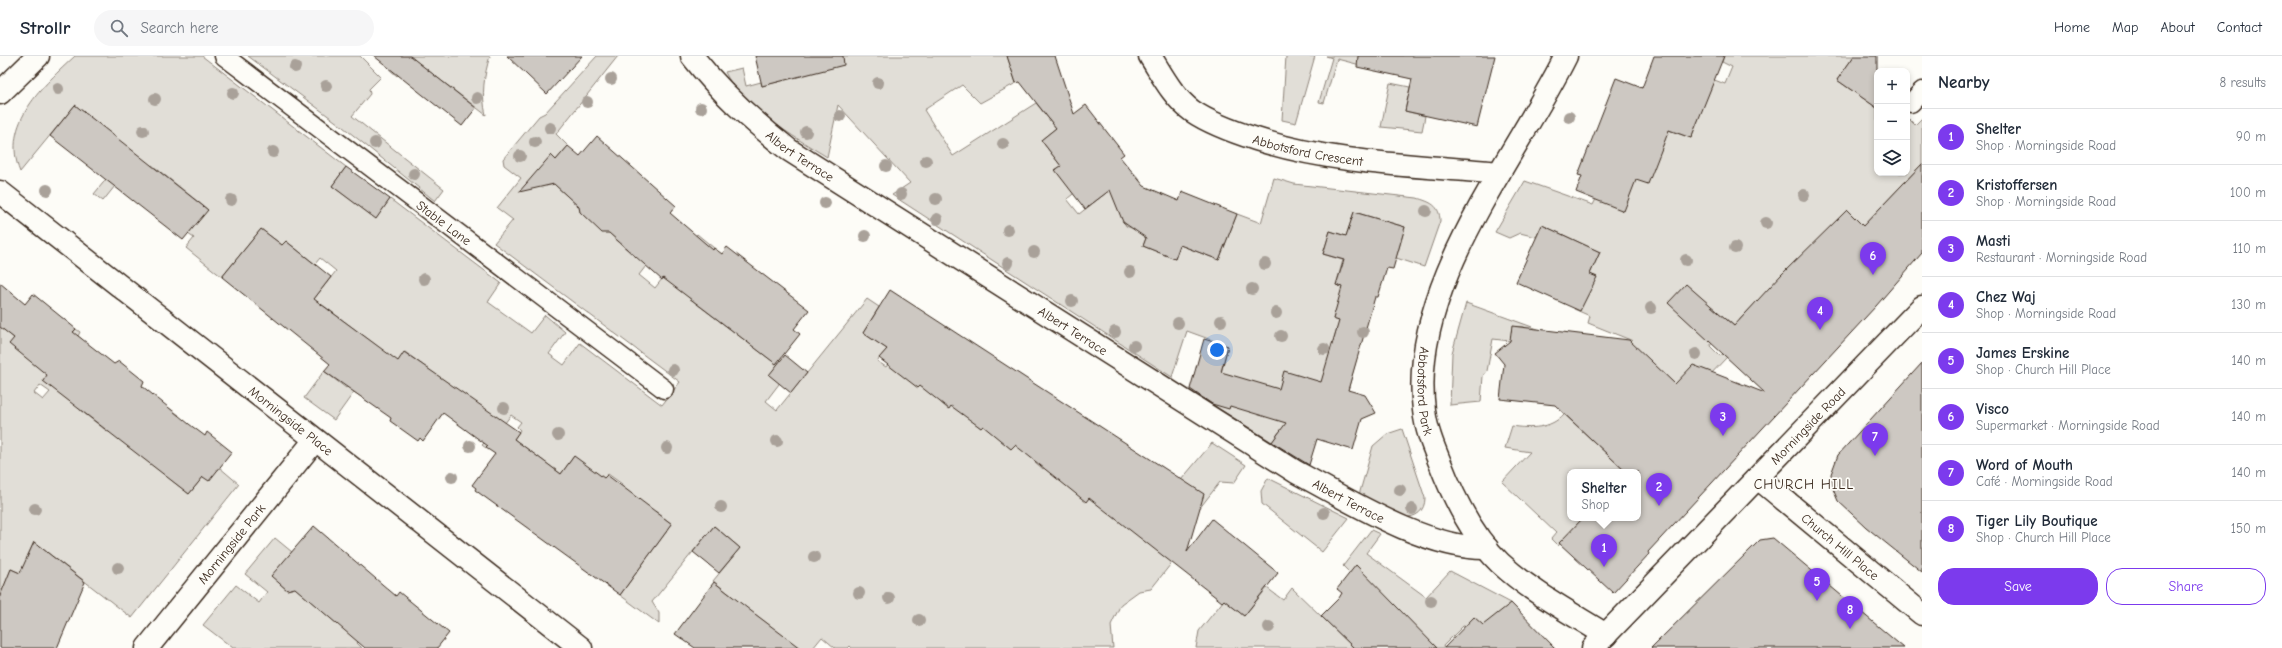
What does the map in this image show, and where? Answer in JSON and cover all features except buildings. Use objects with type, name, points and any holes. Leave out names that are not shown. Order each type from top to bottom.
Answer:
[{"type":"street","points":[[0,93],[38,56]]},
{"type":"street","name":"Albert Terrace","points":[[692,56],[725,95],[749,119],[789,150],[1296,472],[1376,514],[1430,538],[1461,547],[1487,548]]},
{"type":"street","name":"Abbotsford Crescent","points":[[1150,56],[1179,99],[1192,110],[1208,120],[1238,133],[1282,147],[1348,160],[1499,173]]},
{"type":"street","name":"Abbotsford Park","points":[[1566,56],[1499,173],[1461,246],[1438,300],[1426,342],[1422,377],[1424,411],[1431,440],[1443,471],[1470,525],[1487,548],[1501,563],[1600,642]]},
{"type":"street","name":"Morningside Place","points":[[0,192],[582,648]]},
{"type":"street","name":"Morningside Road","points":[[1600,642],[1922,307]]},
{"type":"street","name":"Morningside Park","points":[[147,648],[315,440]]},
{"type":"street","name":"Church Hill Place","points":[[1758,478],[1922,614]]},
{"type":"lane","name":"Stable Lane","points":[[224,56],[664,389]]},
{"type":"shaded area","points":[[75,56],[202,56],[346,167],[332,186],[376,218],[390,199],[501,283],[488,302],[531,333],[545,315],[565,332],[549,354],[564,365],[580,343],[662,405],[680,382],[494,243],[513,220],[497,208],[521,178],[504,165],[503,159],[539,116],[545,113],[597,56],[618,56],[556,134],[568,146],[556,160],[551,155],[537,178],[546,186],[554,184],[579,207],[580,212],[592,223],[609,233],[633,255],[680,222],[639,275],[655,288],[697,234],[714,248],[705,260],[713,266],[689,298],[771,360],[773,358],[779,363],[779,384],[766,401],[777,410],[867,299],[879,307],[863,333],[887,349],[877,361],[886,367],[896,354],[928,375],[940,402],[948,409],[959,396],[972,421],[981,428],[991,416],[1003,442],[1011,449],[1023,437],[1044,451],[1035,462],[1043,469],[1053,456],[1086,501],[1099,486],[1174,560],[1151,589],[1139,591],[1121,604],[1111,625],[1113,648],[852,648],[850,646],[848,648],[835,648],[822,637],[813,648],[774,648],[783,636],[756,615],[721,612],[732,596],[713,581],[740,548],[714,526],[652,602],[659,613],[659,624],[620,595],[672,524],[655,511],[636,536],[616,493],[622,484],[608,474],[587,500],[574,456],[561,474],[514,439],[520,430],[517,427],[521,422],[511,415],[486,448],[482,445],[484,443],[458,391],[405,352],[369,402],[354,392],[334,420],[304,398],[324,371],[346,388],[377,346],[324,306],[310,304],[336,271],[320,258],[315,264],[286,241],[282,245],[261,229],[222,277],[186,248],[194,238],[188,234],[207,209],[152,165],[127,195],[115,186],[103,201],[94,194],[130,150],[75,105],[20,172],[15,154],[16,137],[20,121],[28,106],[39,93]]},
{"type":"shaded area","points":[[248,56],[360,56],[381,77],[369,89],[370,94],[352,116],[444,189],[435,201],[343,127]]},
{"type":"shaded area","points":[[400,56],[490,56],[484,85],[484,108],[486,115],[412,58],[397,76],[389,69]]},
{"type":"shaded area","points":[[810,56],[1007,56],[1016,83],[980,103],[962,85],[924,110],[953,156],[1036,103],[1056,128],[1041,140],[1061,166],[1055,170],[1079,189],[1067,199],[1079,214],[1133,172],[1140,180],[1122,218],[1126,226],[1134,229],[1156,213],[1143,246],[1175,259],[1180,245],[1219,260],[1237,214],[1261,223],[1274,178],[1294,184],[1417,198],[1430,203],[1436,208],[1440,216],[1440,221],[1424,267],[1390,256],[1397,255],[1405,227],[1354,212],[1346,236],[1330,231],[1323,254],[1343,260],[1336,285],[1370,295],[1338,304],[1333,319],[1361,327],[1359,334],[1337,328],[1329,354],[1356,361],[1348,390],[1305,428],[1279,432],[1272,442],[1213,405],[1228,346],[1187,331],[1172,377],[892,195],[910,183],[838,105],[827,157],[785,131],[756,109],[732,85],[725,72],[742,68],[746,86],[761,82],[762,86],[814,72]]},
{"type":"shaded area","points":[[1286,56],[1315,56],[1296,123],[1282,120]]},
{"type":"shaded area","points":[[1326,56],[1403,56],[1376,69],[1337,59],[1324,103],[1319,102],[1332,58]]},
{"type":"shaded area","points":[[1724,56],[1854,56],[1837,80],[1874,106],[1874,176],[1910,176],[1910,120],[1915,125],[1922,118],[1922,164],[1863,226],[1847,210],[1740,319],[1737,328],[1686,285],[1712,343],[1710,346],[1720,356],[1723,354],[1727,357],[1689,397],[1689,391],[1678,381],[1675,384],[1631,343],[1633,341],[1588,323],[1590,316],[1574,309],[1586,283],[1597,277],[1590,274],[1600,252],[1542,225],[1536,237],[1520,233],[1509,238],[1495,232],[1525,181],[1593,205],[1596,199],[1636,180],[1661,150],[1665,140],[1657,126],[1691,138],[1699,118],[1637,94],[1640,87],[1652,92],[1680,67],[1725,84],[1732,67],[1722,62]]},
{"type":"shaded area","points":[[1390,83],[1410,87],[1405,111],[1425,116],[1422,131],[1381,127]]},
{"type":"shaded area","points":[[1466,303],[1579,344],[1524,327],[1512,326],[1510,341],[1493,339],[1487,371],[1483,376],[1481,402],[1450,405],[1452,353]]},
{"type":"shaded area","points":[[0,327],[14,338],[63,345],[76,329],[80,332],[78,336],[84,341],[80,410],[108,432],[169,408],[179,415],[159,440],[170,479],[189,494],[203,477],[219,467],[239,484],[132,618],[34,542],[27,557],[27,576],[11,569],[4,587],[16,603],[0,596]],"holes":[[[40,385],[50,392],[43,400],[34,393]]]},
{"type":"shaded area","points":[[1564,414],[1623,469],[1567,469],[1567,521],[1580,521],[1558,546],[1551,539],[1556,533],[1502,482],[1530,452],[1505,448],[1512,426],[1526,428],[1540,427],[1553,423]]},
{"type":"shaded area","points":[[1402,429],[1425,498],[1425,503],[1422,510],[1416,515],[1408,517],[1404,517],[1359,495],[1373,446],[1387,434]]},
{"type":"shaded area","points":[[1212,443],[1246,465],[1234,483],[1220,482],[1199,509],[1181,480]]},
{"type":"shaded area","points":[[1268,478],[1349,518],[1322,552],[1262,504],[1261,491]]},
{"type":"shaded area","points":[[1371,530],[1380,534],[1366,553],[1426,597],[1450,571],[1511,603],[1486,630],[1463,626],[1443,646],[1444,648],[1424,648],[1343,566]]},
{"type":"shaded area","points":[[275,538],[292,552],[279,583],[287,590],[294,587],[335,622],[350,604],[380,616],[357,643],[362,648],[233,648],[203,625],[236,585],[259,603],[267,592],[245,574]]},
{"type":"shaded area","points":[[1267,588],[1283,600],[1292,588],[1354,648],[1196,648],[1199,631],[1224,600],[1244,616]]},
{"type":"place","name":"Visco","points":[[1873,275]]},
{"type":"place","name":"Chez Waj","points":[[1820,330]]},
{"type":"place","name":"Masti","points":[[1723,436]]},
{"type":"place","name":"Word of Mouth","points":[[1875,456]]},
{"type":"place","name":"Kristoffersen","points":[[1659,506]]},
{"type":"place","name":"Shelter","points":[[1604,567]]},
{"type":"place","name":"James Erskine","points":[[1817,601]]},
{"type":"place","name":"Tiger Lily Boutique","points":[[1850,629]]},
{"type":"district","name":"CHURCH HILL","points":[[1804,484]]}]
